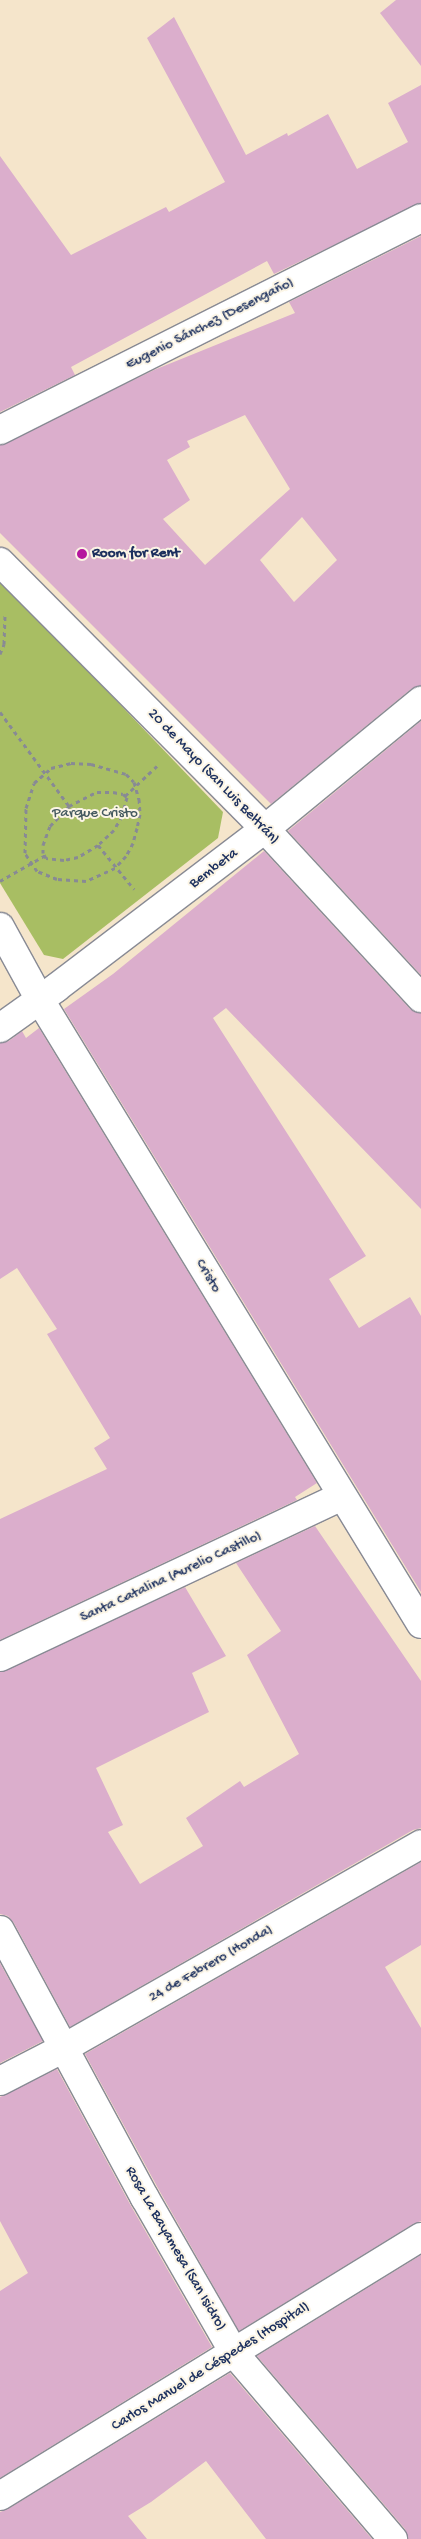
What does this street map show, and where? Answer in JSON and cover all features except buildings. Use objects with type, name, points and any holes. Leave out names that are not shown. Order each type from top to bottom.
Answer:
[{"type":"street","name":"Eugenio Sánchez (Desengaño)","points":[[0,430],[421,218]]},
{"type":"street","name":"20 de Mayo (San Luis Beltrán)","points":[[0,562],[265,829],[421,998]]},
{"type":"street","name":"Bembeta","points":[[0,1028],[156,913],[265,829],[421,701]]},
{"type":"street","name":"Cristo","points":[[0,927],[40,1000],[421,1624]]},
{"type":"street","name":"Santa Catalina (Aurelio Castillo)","points":[[0,1657],[342,1496]]},
{"type":"street","name":"24 de Febrero (Honda)","points":[[0,2081],[64,2048],[421,1844]]},
{"type":"street","name":"Rosa La Bayamesa (San Isidro)","points":[[0,1930],[145,2198],[234,2353],[393,2539]]},
{"type":"street","name":"Carlos Manuel de Céspedes (Hospital)","points":[[0,2496],[421,2237]]},
{"type":"path","points":[[0,654],[4,644],[6,620]]},
{"type":"path","points":[[0,712],[68,806]]},
{"type":"path","points":[[125,796],[180,743]]},
{"type":"path","points":[[82,763],[126,774],[136,786],[140,814],[133,844],[126,856],[115,868],[86,881],[74,882],[44,873],[31,864],[25,853],[23,841],[26,808],[34,783],[44,773],[59,764],[82,763]]},
{"type":"path","points":[[44,856],[46,833],[68,806],[97,792],[113,792],[125,796]]},
{"type":"path","points":[[44,856],[53,860],[64,860],[78,856],[98,845],[114,830],[122,816],[127,798],[125,796]]},
{"type":"path","points":[[98,845],[115,868],[156,913]]},
{"type":"path","points":[[0,881],[44,856]]},
{"type":"green space","name":"Parque Cristo","points":[[0,579],[223,812],[218,838],[63,959],[44,955],[0,883]]},
{"type":"place","name":"Room for Rent","points":[[82,554]]}]
